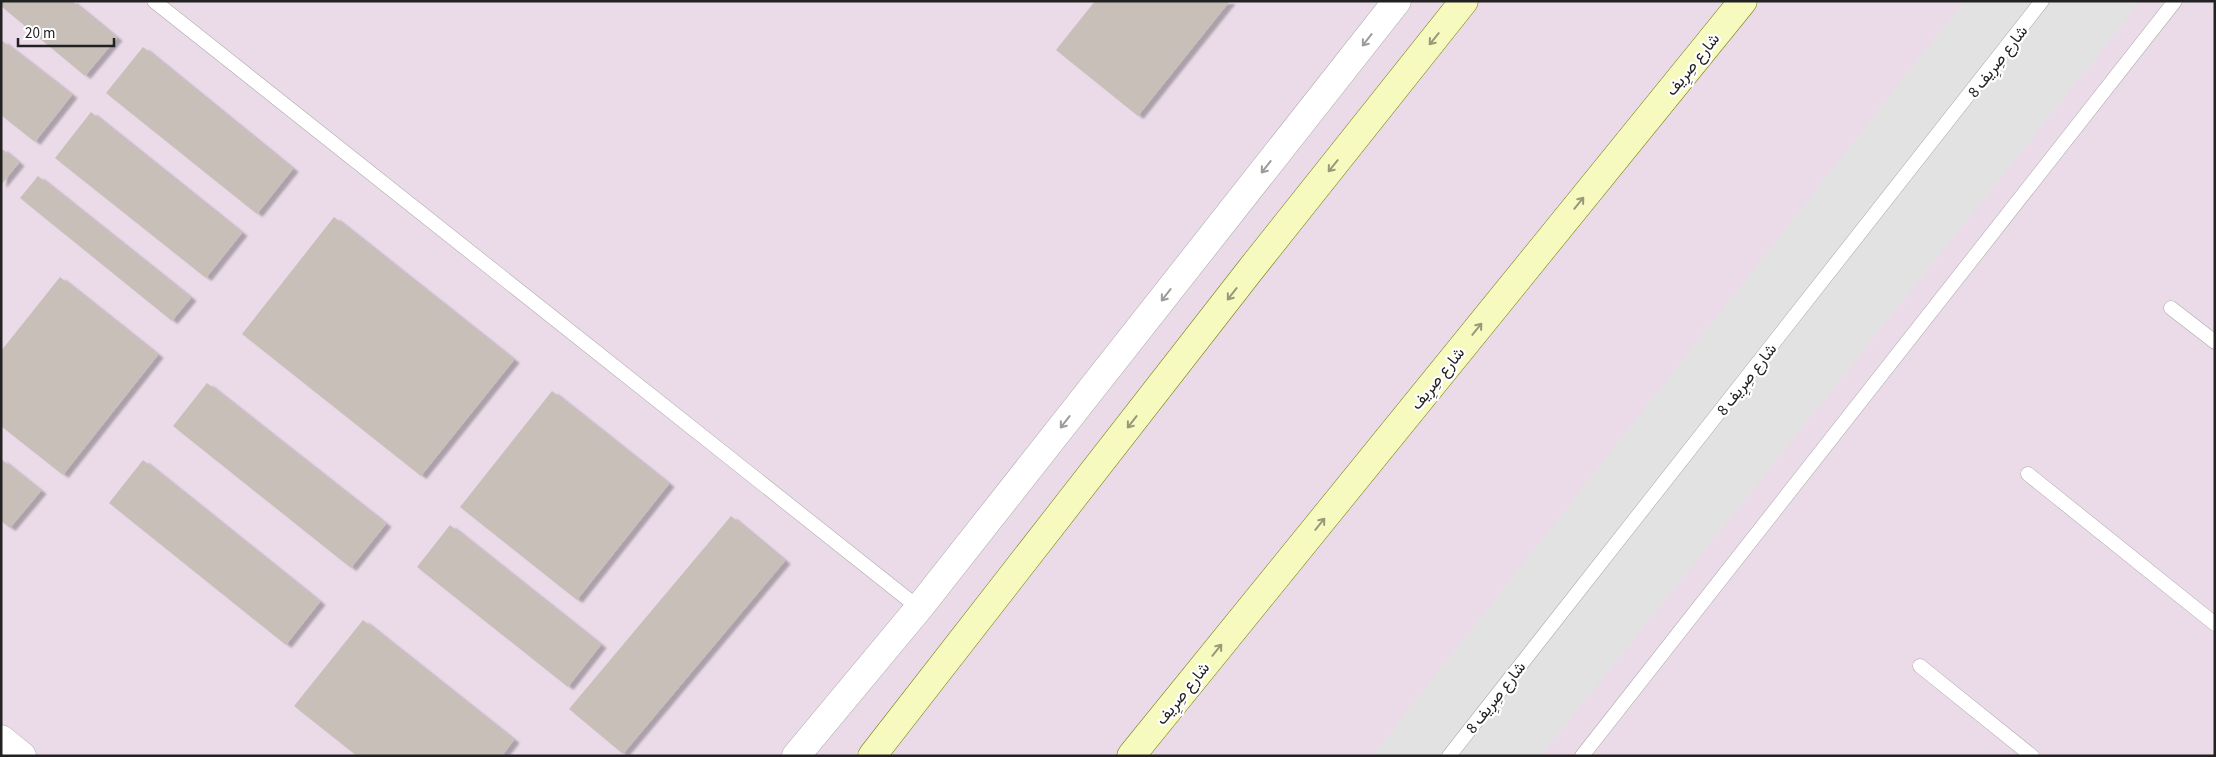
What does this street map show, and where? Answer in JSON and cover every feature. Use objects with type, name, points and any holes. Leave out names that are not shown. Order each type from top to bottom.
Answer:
[{"type":"main road","points":[[872,756],[1245,277],[1464,1]]},
{"type":"main road","name":"شارع صِرِيف","points":[[1132,756],[1743,1]]},
{"type":"street","points":[[796,756],[919,608],[1397,1]]},
{"type":"street","points":[[1,739],[22,756]]},
{"type":"lane","points":[[154,1],[919,608]]},
{"type":"lane","name":"شارع صِرِيف 8","points":[[1448,756],[2042,1]]},
{"type":"lane","points":[[1582,756],[2175,1]]},
{"type":"lane","points":[[2171,308],[2215,342]]},
{"type":"lane","points":[[2028,474],[2215,624]]},
{"type":"lane","points":[[1920,666],[2032,756]]},
{"type":"shaded area","points":[[1,1],[2215,1],[2215,756],[1,756]]},
{"type":"shaded area","points":[[1964,1],[2141,1],[1541,756],[1372,756]]},
{"type":"building","points":[[1,1],[72,1],[117,38],[85,76],[1,6]]},
{"type":"building","points":[[1095,1],[1230,1],[1138,116],[1056,50]]},
{"type":"building","points":[[1,40],[72,95],[35,142],[1,115]]},
{"type":"building","points":[[143,47],[293,169],[257,214],[106,93]]},
{"type":"building","points":[[91,112],[242,233],[206,278],[55,158]]},
{"type":"building","points":[[1,148],[19,163],[1,185]]},
{"type":"building","points":[[38,176],[191,298],[172,321],[20,198]]},
{"type":"building","points":[[334,217],[514,360],[421,476],[242,334]]},
{"type":"building","points":[[60,277],[158,355],[63,475],[1,426],[1,351]]},
{"type":"building","points":[[207,383],[386,524],[351,568],[173,426]]},
{"type":"building","points":[[552,391],[669,484],[577,600],[460,507]]},
{"type":"building","points":[[1,459],[41,491],[10,528],[1,521]]},
{"type":"building","points":[[143,460],[320,602],[286,645],[109,503]]},
{"type":"building","points":[[731,516],[785,561],[623,754],[569,709]]},
{"type":"building","points":[[450,525],[601,645],[568,687],[417,567]]},
{"type":"building","points":[[363,620],[514,740],[502,756],[357,756],[294,706]]}]
